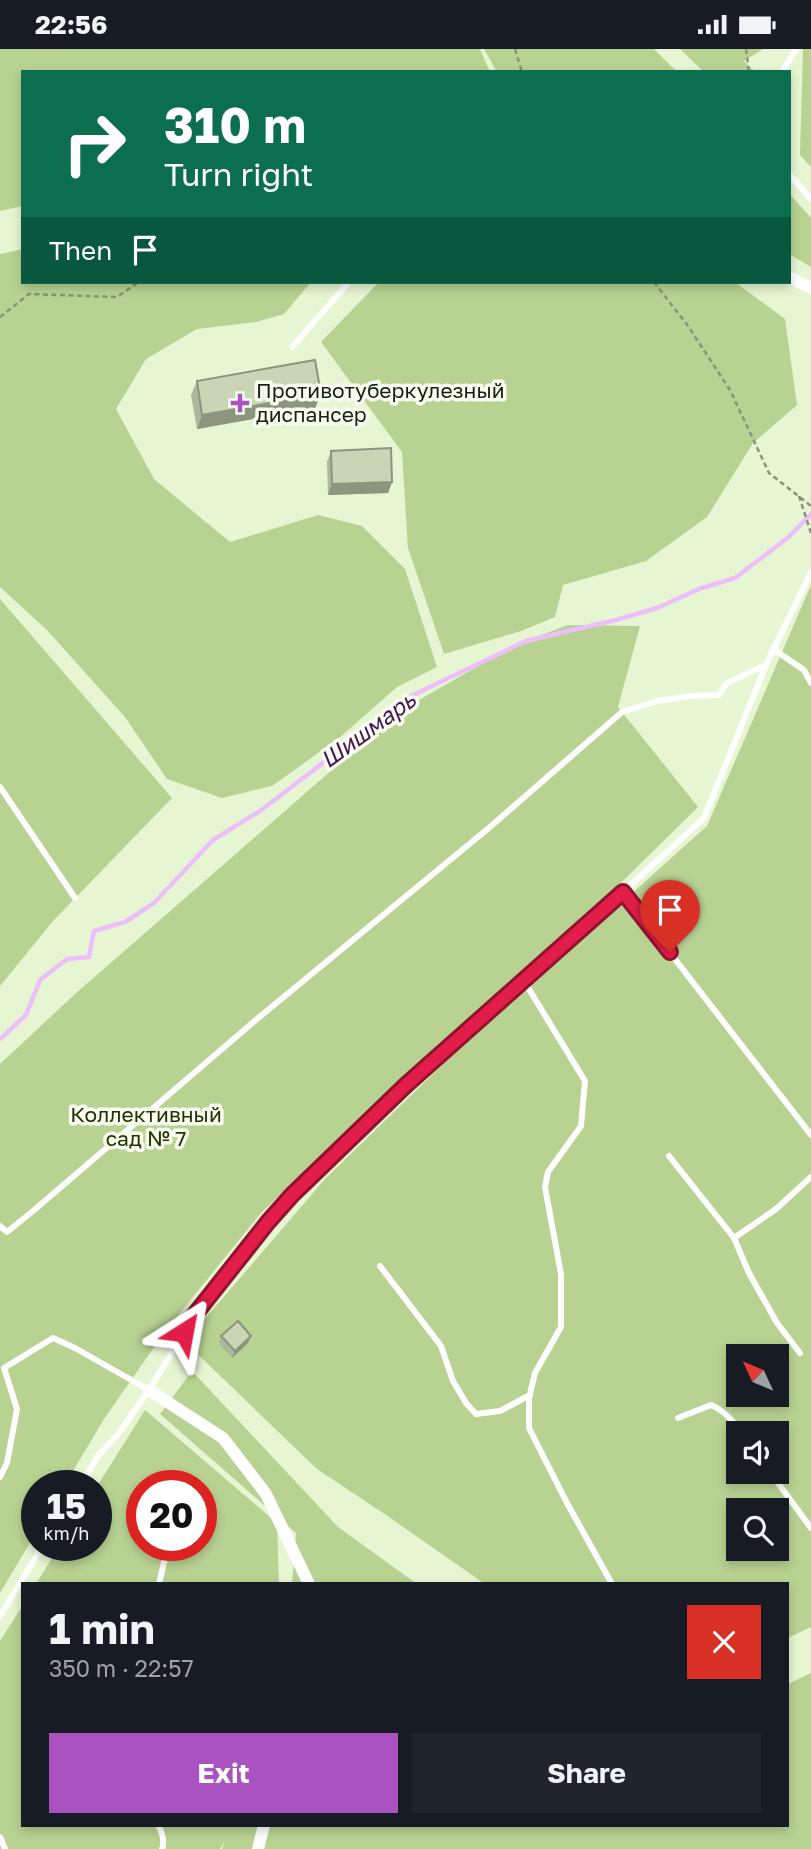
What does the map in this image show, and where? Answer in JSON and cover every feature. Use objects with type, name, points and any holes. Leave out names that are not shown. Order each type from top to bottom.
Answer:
[{"type":"street","points":[[791,278],[811,288]]},
{"type":"street","points":[[149,1389],[223,1438],[266,1493],[308,1582]]},
{"type":"street","points":[[258,1849],[264,1827]]},
{"type":"lane","points":[[783,70],[796,49]]},
{"type":"lane","points":[[791,176],[811,199]]},
{"type":"lane","points":[[292,347],[347,284]]},
{"type":"lane","points":[[90,1470],[149,1389],[196,1313],[292,1195],[406,1085],[704,818],[766,665],[811,572]]},
{"type":"lane","points":[[773,649],[804,670],[811,683]]},
{"type":"lane","points":[[0,1226],[7,1232],[33,1211],[257,1019],[490,827],[622,712],[656,701],[719,695],[727,683],[766,665]]},
{"type":"lane","points":[[0,787],[75,898]]},
{"type":"lane","points":[[623,892],[811,1135]]},
{"type":"lane","points":[[524,981],[585,1081],[581,1126],[548,1172],[545,1187],[561,1275],[561,1327],[535,1373],[530,1395],[529,1428],[611,1582]]},
{"type":"lane","points":[[669,1156],[734,1238],[748,1273],[771,1313],[800,1353]]},
{"type":"lane","points":[[734,1238],[776,1209],[811,1177]]},
{"type":"lane","points":[[380,1266],[441,1346],[453,1381],[476,1415],[500,1411],[530,1395]]},
{"type":"lane","points":[[0,1478],[7,1464],[17,1409],[2,1369],[53,1338],[149,1389]]},
{"type":"lane","points":[[678,1418],[711,1405],[732,1421]]},
{"type":"lane","points":[[779,1484],[811,1528]]},
{"type":"lane","points":[[0,1616],[33,1561]]},
{"type":"lane","points":[[159,1582],[164,1561]]},
{"type":"lane","points":[[160,1827],[162,1849]]},
{"type":"lane","points":[[0,1837],[5,1849]]},
{"type":"path","points":[[515,49],[521,70]]},
{"type":"path","points":[[746,49],[749,70]]},
{"type":"path","points":[[0,317],[29,294],[117,297],[136,284]]},
{"type":"path","points":[[656,284],[688,326],[730,390],[769,473],[811,506]]},
{"type":"path","points":[[799,496],[811,533]]},
{"type":"green space","points":[[0,49],[480,49],[489,70],[21,70],[21,206],[0,211]]},
{"type":"green space","points":[[484,49],[654,49],[675,70],[496,70]]},
{"type":"green space","points":[[680,49],[763,49],[744,61],[753,70],[702,70]]},
{"type":"green space","points":[[803,49],[811,49],[811,167],[800,155]]},
{"type":"green space","points":[[791,195],[811,218],[811,267],[791,255]]},
{"type":"green space","points":[[21,249],[21,284],[309,284],[284,314],[256,322],[197,329],[146,359],[116,409],[154,479],[230,542],[318,515],[362,526],[405,569],[437,667],[397,687],[339,738],[272,786],[222,798],[167,779],[125,717],[47,630],[0,587],[0,254]]},
{"type":"green space","points":[[377,284],[738,284],[785,319],[797,405],[753,443],[707,517],[646,561],[563,585],[555,617],[521,631],[444,654],[408,548],[402,452],[321,342]]},
{"type":"green space","points":[[811,585],[811,1627],[789,1638],[789,1582],[482,1582],[317,1469],[185,1342],[326,1178],[468,1040],[707,826]]},
{"type":"green space","points":[[0,599],[172,798],[53,921],[0,986]]},
{"type":"green space","name":"Коллективный сад № 7","points":[[568,625],[640,626],[618,707],[698,807],[567,936],[401,1079],[261,1213],[166,1330],[104,1419],[74,1470],[21,1470],[21,1558],[0,1593],[0,1064],[75,994],[333,769],[419,700],[515,645]]},
{"type":"green space","points":[[192,1371],[338,1527],[414,1582],[292,1582],[296,1533],[160,1414]]},
{"type":"green space","points":[[145,1410],[215,1470],[126,1470],[126,1561],[217,1561],[217,1472],[277,1523],[279,1582],[37,1582],[50,1561],[112,1561],[112,1470],[107,1470]]},
{"type":"green space","points":[[21,1608],[21,1827],[789,1827],[789,1684],[811,1673],[811,1849],[222,1849],[224,1842],[220,1849],[0,1849],[0,1641]]},
{"type":"building","points":[[315,360],[321,394],[202,415],[197,381]]},
{"type":"building","points":[[391,448],[392,482],[332,484],[331,451]]},
{"type":"building","points":[[238,1321],[251,1336],[235,1351],[221,1336]]},
{"type":"waterway","name":"Шишмарь","points":[[0,1039],[26,1015],[40,980],[67,959],[89,957],[94,931],[125,922],[154,903],[213,840],[260,811],[409,697],[526,641],[657,608],[699,589],[735,578],[790,536],[811,514]]},
{"type":"place","name":"Противотуберкулезный диспансер","points":[[240,403]]},
{"type":"route","points":[[184,1332],[196,1313],[292,1195],[406,1085],[623,892],[670,952]]}]
